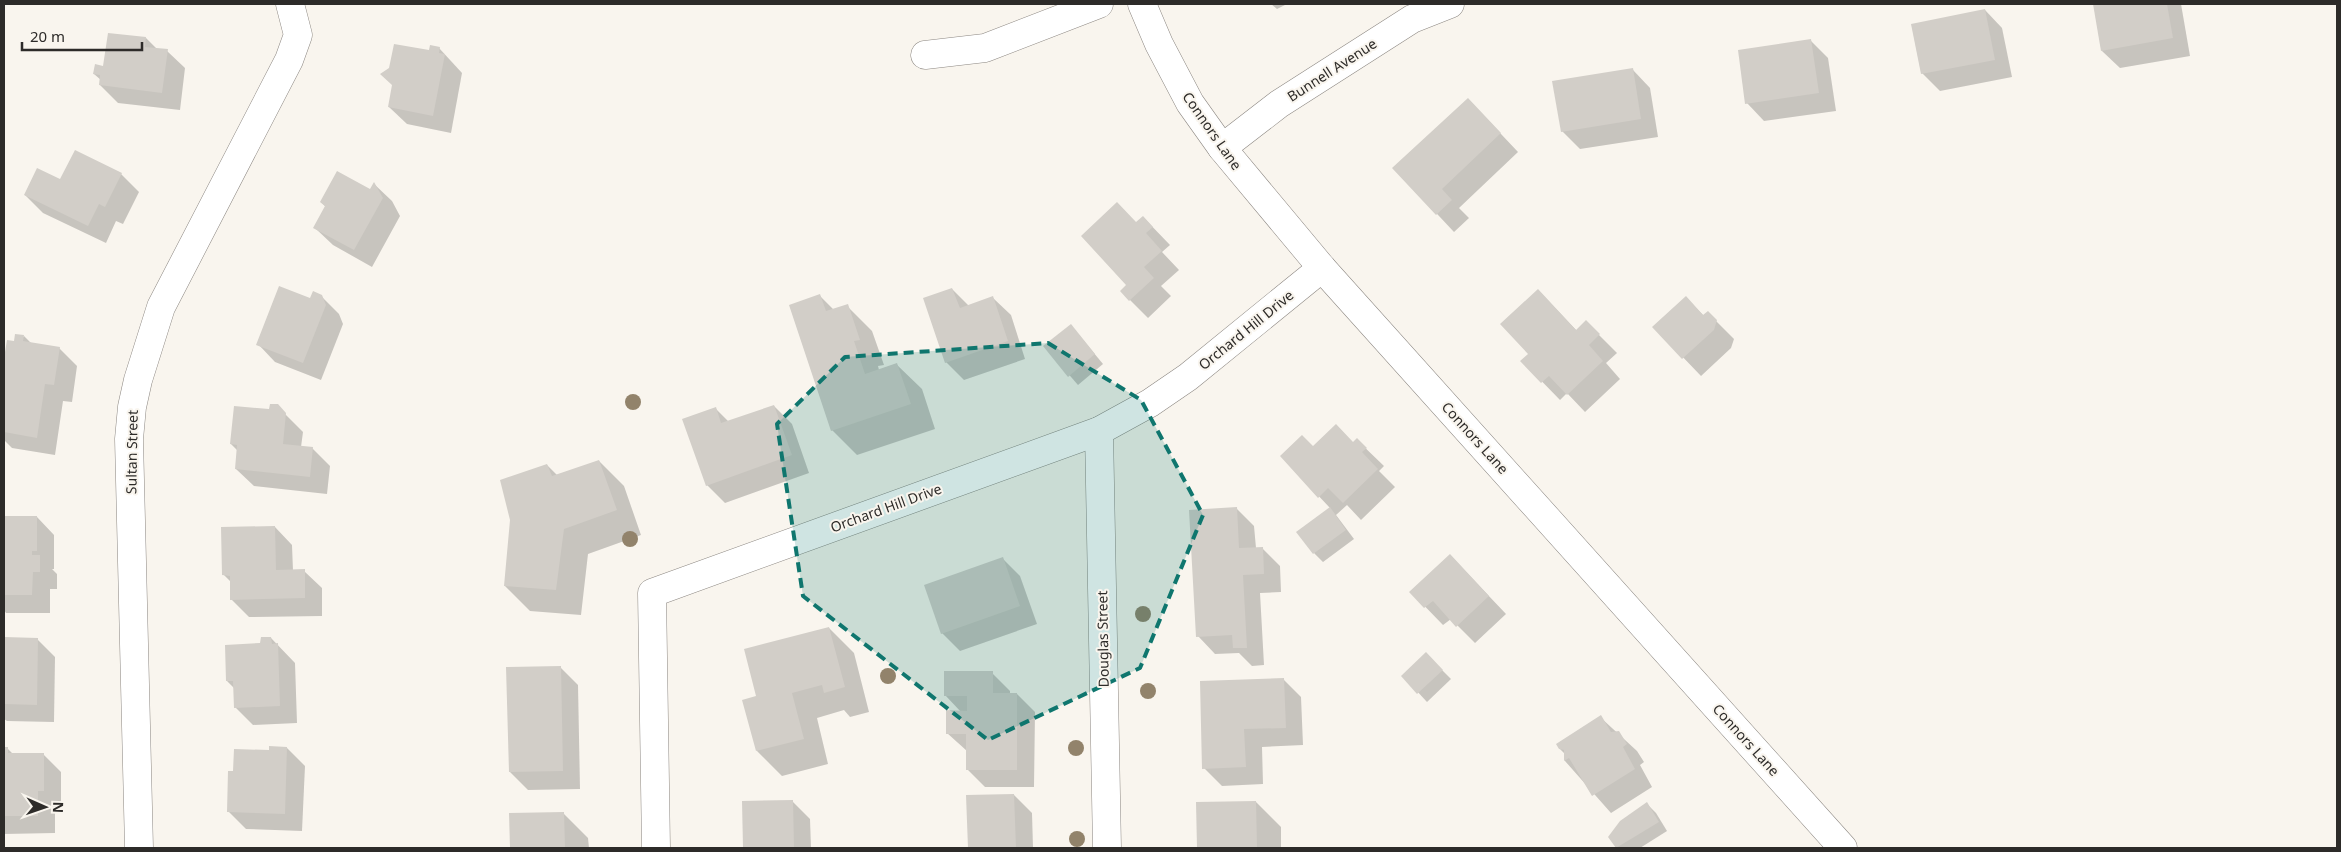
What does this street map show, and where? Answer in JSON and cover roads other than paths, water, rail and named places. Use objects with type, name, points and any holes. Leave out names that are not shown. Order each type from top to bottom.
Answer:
[{"type":"street","name":"Sultan Street","points":[[139,848],[130,439],[132,407],[138,380],[161,307],[289,60],[298,35],[290,4]]},
{"type":"street","points":[[925,55],[985,48],[1099,4]]},
{"type":"street","name":"Connors Lane","points":[[1142,4],[1159,44],[1190,102],[1222,148],[1322,268],[1843,848]]},
{"type":"street","name":"Bunnell Avenue","points":[[1222,148],[1279,104],[1412,19],[1450,4]]},
{"type":"street","name":"Orchard Hill Drive","points":[[656,848],[652,593],[1100,431],[1150,403],[1188,377],[1322,268]]},
{"type":"street","name":"Douglas Street","points":[[1100,431],[1107,848]]}]
